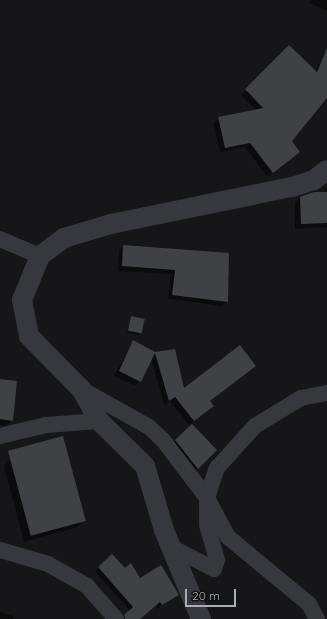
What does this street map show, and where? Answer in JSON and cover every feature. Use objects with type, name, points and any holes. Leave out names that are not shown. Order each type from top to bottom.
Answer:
[{"type":"street","points":[[201,619],[171,548],[145,466],[99,421],[81,390],[29,336],[22,300],[40,256],[64,238],[111,224],[292,187],[314,180],[327,170]]},
{"type":"street","points":[[0,239],[40,256]]},
{"type":"street","points":[[81,390],[149,427],[207,498],[228,537],[309,604],[317,619]]},
{"type":"street","points":[[171,548],[214,569],[217,560],[207,525],[207,498],[217,468],[255,426],[301,398],[327,393]]},
{"type":"street","points":[[0,436],[46,425],[99,421]]},
{"type":"street","points":[[0,550],[48,564],[87,586],[116,619]]},
{"type":"building","points":[[289,45],[317,72],[327,48],[327,98],[292,141],[300,152],[273,173],[250,143],[225,148],[218,117],[263,108],[245,89]]},
{"type":"building","points":[[314,192],[327,192],[327,223],[301,224],[300,197]]},
{"type":"building","points":[[123,245],[229,253],[228,302],[172,295],[175,270],[122,266]]},
{"type":"building","points":[[131,316],[145,319],[142,334],[128,331]]},
{"type":"building","points":[[133,340],[155,352],[175,349],[184,388],[240,345],[256,366],[210,401],[214,406],[194,421],[175,397],[169,401],[155,353],[141,382],[119,371]]},
{"type":"building","points":[[0,379],[17,381],[13,421],[0,419]]},
{"type":"building","points":[[192,424],[217,450],[198,469],[175,440]]},
{"type":"building","points":[[63,436],[86,521],[31,536],[8,451]]},
{"type":"building","points":[[112,554],[125,568],[131,563],[140,578],[161,565],[179,595],[162,605],[160,602],[140,619],[125,619],[124,615],[133,607],[98,567]]}]
